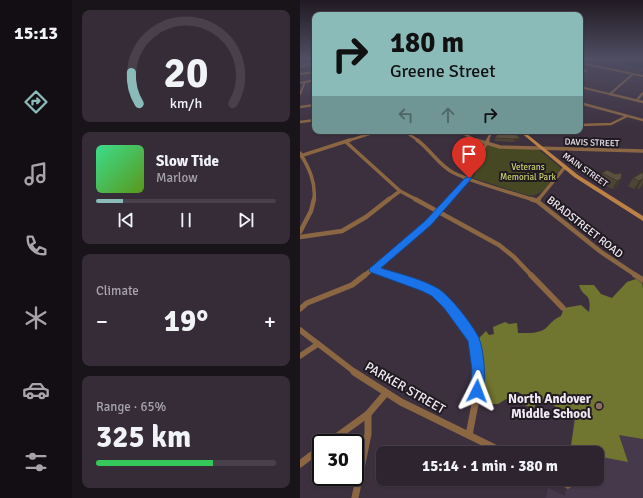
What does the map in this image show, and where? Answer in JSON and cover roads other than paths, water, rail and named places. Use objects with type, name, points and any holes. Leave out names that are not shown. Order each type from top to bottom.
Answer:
[{"type":"main road","name":"MAIN STREET","points":[[525,134],[565,167],[643,218]]},
{"type":"street","points":[[300,94],[305,82]]},
{"type":"street","points":[[610,94],[624,82]]},
{"type":"street","points":[[583,88],[643,102]]},
{"type":"street","points":[[637,100],[643,93]]},
{"type":"street","points":[[300,107],[312,105]]},
{"type":"street","points":[[583,105],[643,120]]},
{"type":"street","points":[[583,125],[607,125],[619,122],[627,116]]},
{"type":"street","points":[[300,122],[312,120]]},
{"type":"street","points":[[300,232],[313,209],[316,196],[312,175],[301,155],[370,134]]},
{"type":"street","name":"BRADSTREET ROAD","points":[[408,134],[426,146],[444,167],[454,173],[537,201],[601,252],[643,280]]},
{"type":"street","name":"DAVIS STREET","points":[[465,134],[485,144],[502,147],[643,151]]},
{"type":"street","points":[[300,308],[307,303],[352,285],[402,246],[438,213],[469,178],[490,134]]},
{"type":"street","points":[[346,142],[400,191],[438,213],[474,230],[504,249],[538,280],[563,308]]},
{"type":"street","points":[[537,201],[565,167]]},
{"type":"street","points":[[300,238],[342,231],[366,217],[400,191]]},
{"type":"street","points":[[373,269],[406,279],[436,293],[463,323],[473,339],[478,370],[476,398],[469,435]]},
{"type":"street","name":"PARKER STREET","points":[[300,330],[365,380],[386,393],[436,421],[491,446]]},
{"type":"street","points":[[300,356],[318,344]]},
{"type":"street","points":[[340,434],[368,414],[386,393]]},
{"type":"street","points":[[355,498],[363,454],[370,434],[368,414]]},
{"type":"street","points":[[300,464],[312,455]]},
{"type":"place","name":"North Andover Middle School","points":[[599,406]]},
{"type":"park label","name":"Veterans Memorial Park","points":[[528,172]]}]
